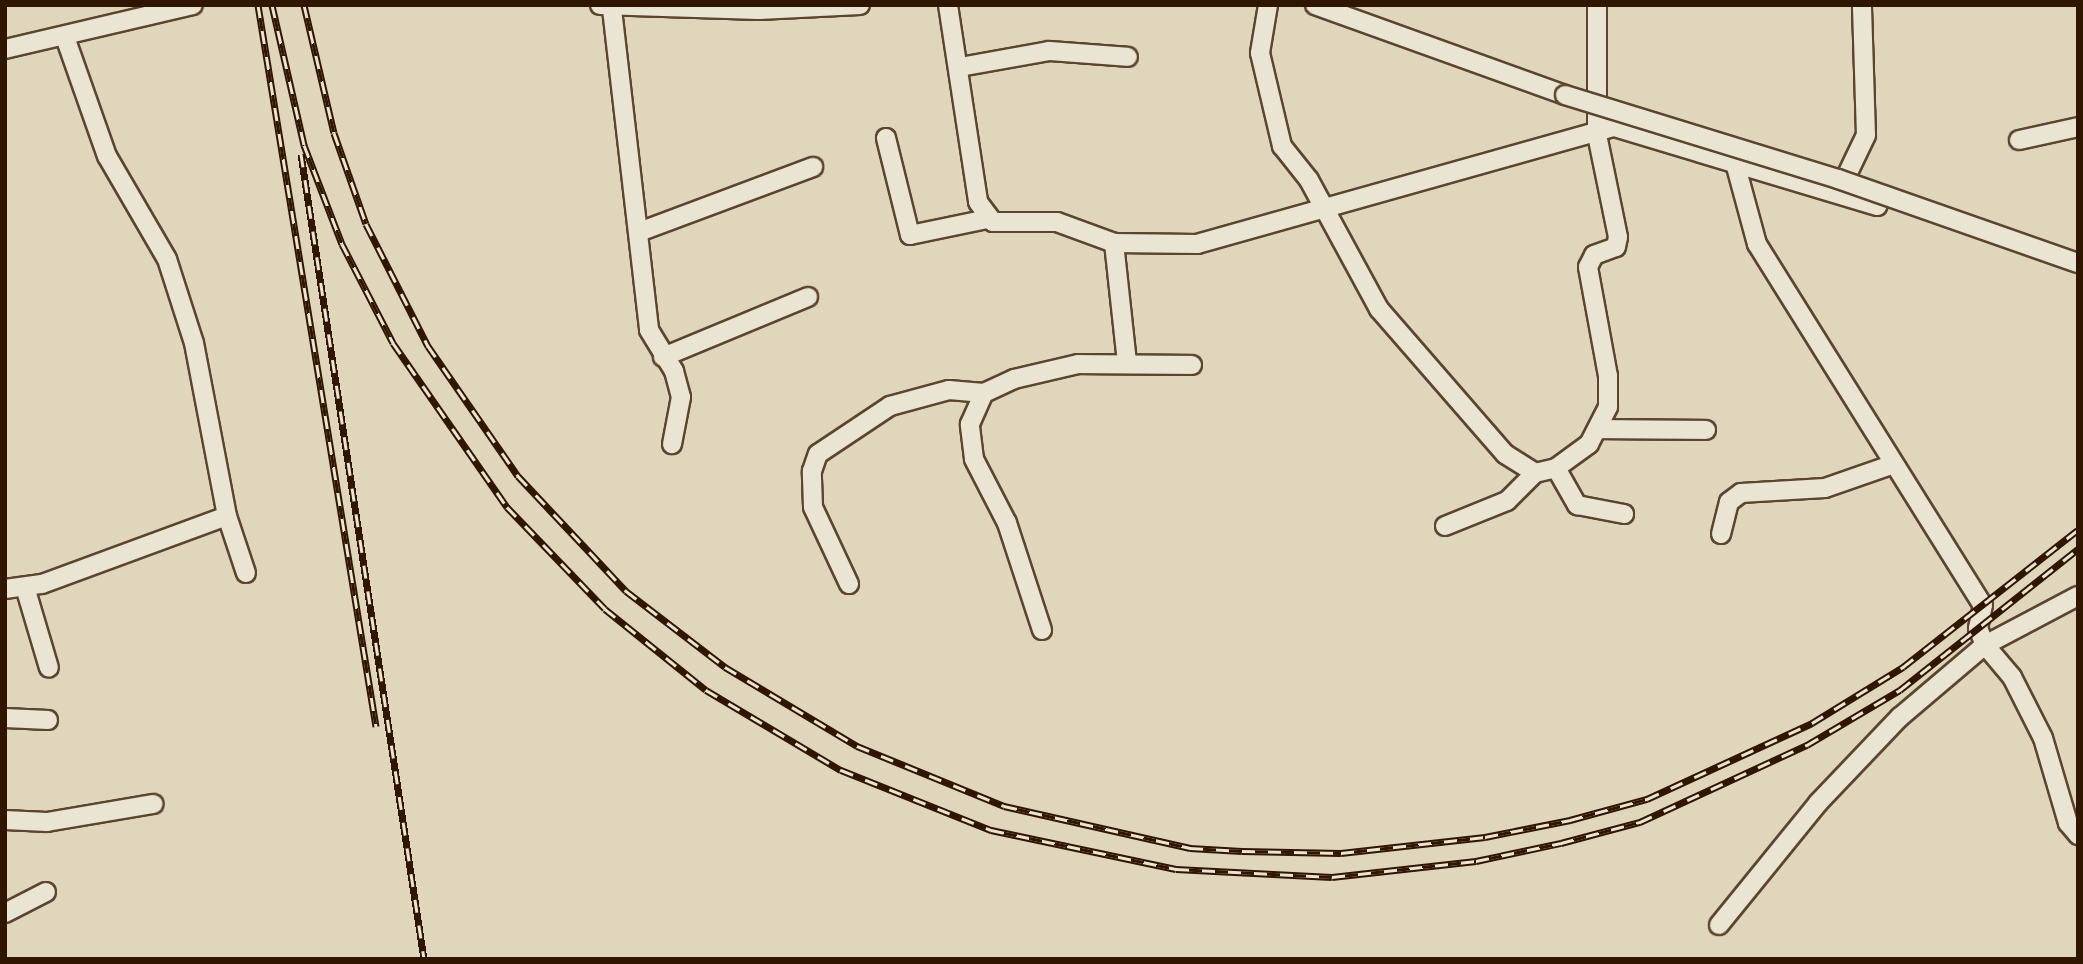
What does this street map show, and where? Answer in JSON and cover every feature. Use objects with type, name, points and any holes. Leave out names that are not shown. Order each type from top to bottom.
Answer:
[{"type":"street","points":[[5,50],[193,5]]},
{"type":"street","points":[[673,444],[681,397],[674,372],[649,330],[639,232],[606,7],[860,5]]},
{"type":"street","points":[[948,5],[961,67],[978,202],[987,219]]},
{"type":"street","points":[[1268,5],[1260,53],[1277,136],[1322,207],[1379,309],[1506,454],[1535,473]]},
{"type":"street","points":[[1315,5],[1565,95],[1844,181],[2078,262]]},
{"type":"street","points":[[1445,526],[1507,501],[1535,473],[1556,468],[1589,444],[1600,429],[1608,407],[1608,376],[1588,267],[1594,255],[1616,247],[1618,237],[1597,135],[1597,5]]},
{"type":"street","points":[[1844,181],[1866,135],[1862,5]]},
{"type":"street","points":[[65,37],[107,156],[167,259],[199,365],[227,516],[246,573]]},
{"type":"street","points":[[961,67],[1027,52],[1128,57]]},
{"type":"street","points":[[886,138],[910,235],[987,219],[1057,222],[1114,243],[1197,244],[1322,207],[1597,135],[1614,127],[1877,206]]},
{"type":"street","points":[[2019,140],[2078,127]]},
{"type":"street","points":[[1735,163],[1757,244],[1846,379],[1891,466],[1983,605],[1978,628],[1984,645],[2011,677],[2043,738],[2068,823],[2078,835]]},
{"type":"street","points":[[639,232],[813,167]]},
{"type":"street","points":[[1114,243],[1127,362]]},
{"type":"street","points":[[663,356],[808,297]]},
{"type":"street","points":[[849,584],[813,507],[812,471],[818,454],[890,406],[950,390],[984,393],[1014,379],[1078,364],[1127,362],[1192,365]]},
{"type":"street","points":[[984,393],[970,424],[974,458],[1007,523],[1042,631]]},
{"type":"street","points":[[1600,429],[1706,430]]},
{"type":"street","points":[[1721,534],[1729,502],[1741,493],[1825,488],[1891,466]]},
{"type":"street","points":[[1556,468],[1577,505],[1624,514]]},
{"type":"street","points":[[5,589],[25,587],[227,516]]},
{"type":"street","points":[[25,587],[49,668]]},
{"type":"street","points":[[1719,925],[1818,803],[1900,718],[1984,645],[2078,596]]},
{"type":"street","points":[[5,718],[48,720]]},
{"type":"street","points":[[5,820],[47,822],[153,804]]},
{"type":"street","points":[[5,913],[46,892]]},
{"type":"railway","points":[[258,5],[376,726]]},
{"type":"railway","points":[[272,5],[304,145],[342,244],[393,343],[507,507],[605,609],[706,690],[841,770],[991,830],[1176,869],[1332,877],[1476,861],[1561,843],[1640,822],[1807,745],[1900,690],[2078,549]]},
{"type":"railway","points":[[304,5],[334,133],[366,224],[428,346],[518,476],[626,591],[725,667],[857,746],[1004,806],[1190,848],[1242,851],[1341,853],[1485,837],[1570,820],[1647,799],[1812,723],[1903,667],[2078,530]]},
{"type":"railway","points":[[301,154],[424,959]]}]
